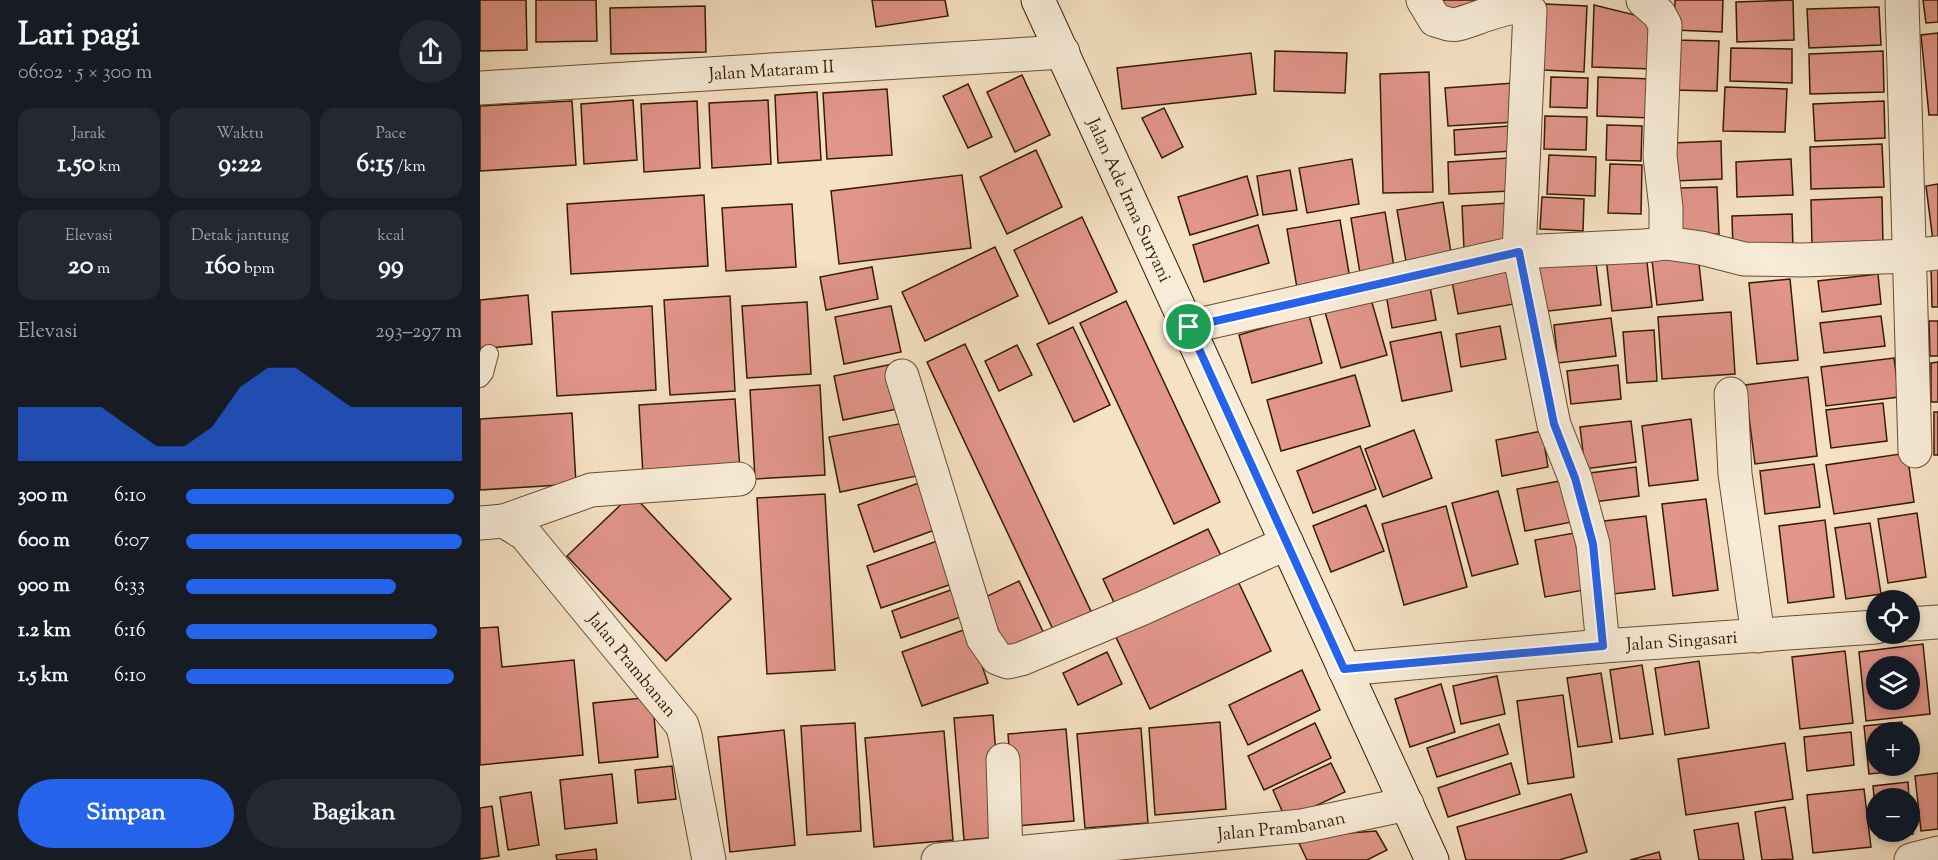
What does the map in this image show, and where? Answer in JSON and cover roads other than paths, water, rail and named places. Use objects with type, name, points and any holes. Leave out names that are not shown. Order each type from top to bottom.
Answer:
[{"type":"street","name":"Jalan Ade Irma Suryani","points":[[1038,0],[1432,860]]},
{"type":"street","points":[[1423,0],[1435,20],[1456,25],[1514,7],[1525,8],[1532,16],[1519,252],[1554,424],[1575,478],[1593,544],[1603,646]]},
{"type":"street","points":[[1642,0],[1659,14],[1665,25],[1660,156],[1666,208],[1666,243]]},
{"type":"street","points":[[1902,0],[1924,255],[1915,451]]},
{"type":"street","name":"Jalan Mataram II","points":[[480,88],[1063,52]]},
{"type":"street","points":[[1189,327],[1519,252],[1666,243],[1701,248],[1744,259],[1802,260],[1924,255]]},
{"type":"street","points":[[902,376],[983,638],[997,658],[1008,662],[1038,652],[1287,543]]},
{"type":"street","points":[[1731,393],[1735,474],[1758,636]]},
{"type":"street","points":[[492,522],[591,490],[739,479]]},
{"type":"street","name":"Jalan Prambanan","points":[[492,522],[525,534],[682,725],[710,860]]},
{"type":"street","points":[[1920,623],[1938,622]]},
{"type":"street","name":"Jalan Singasari","points":[[1344,669],[1603,646],[1866,628]]},
{"type":"street","points":[[1003,760],[1006,855]]},
{"type":"street","name":"Jalan Prambanan","points":[[938,860],[1302,826],[1407,804]]},
{"type":"street","points":[[1911,860],[1938,853]]},
{"type":"lane","points":[[480,378],[484,373],[489,354]]}]
